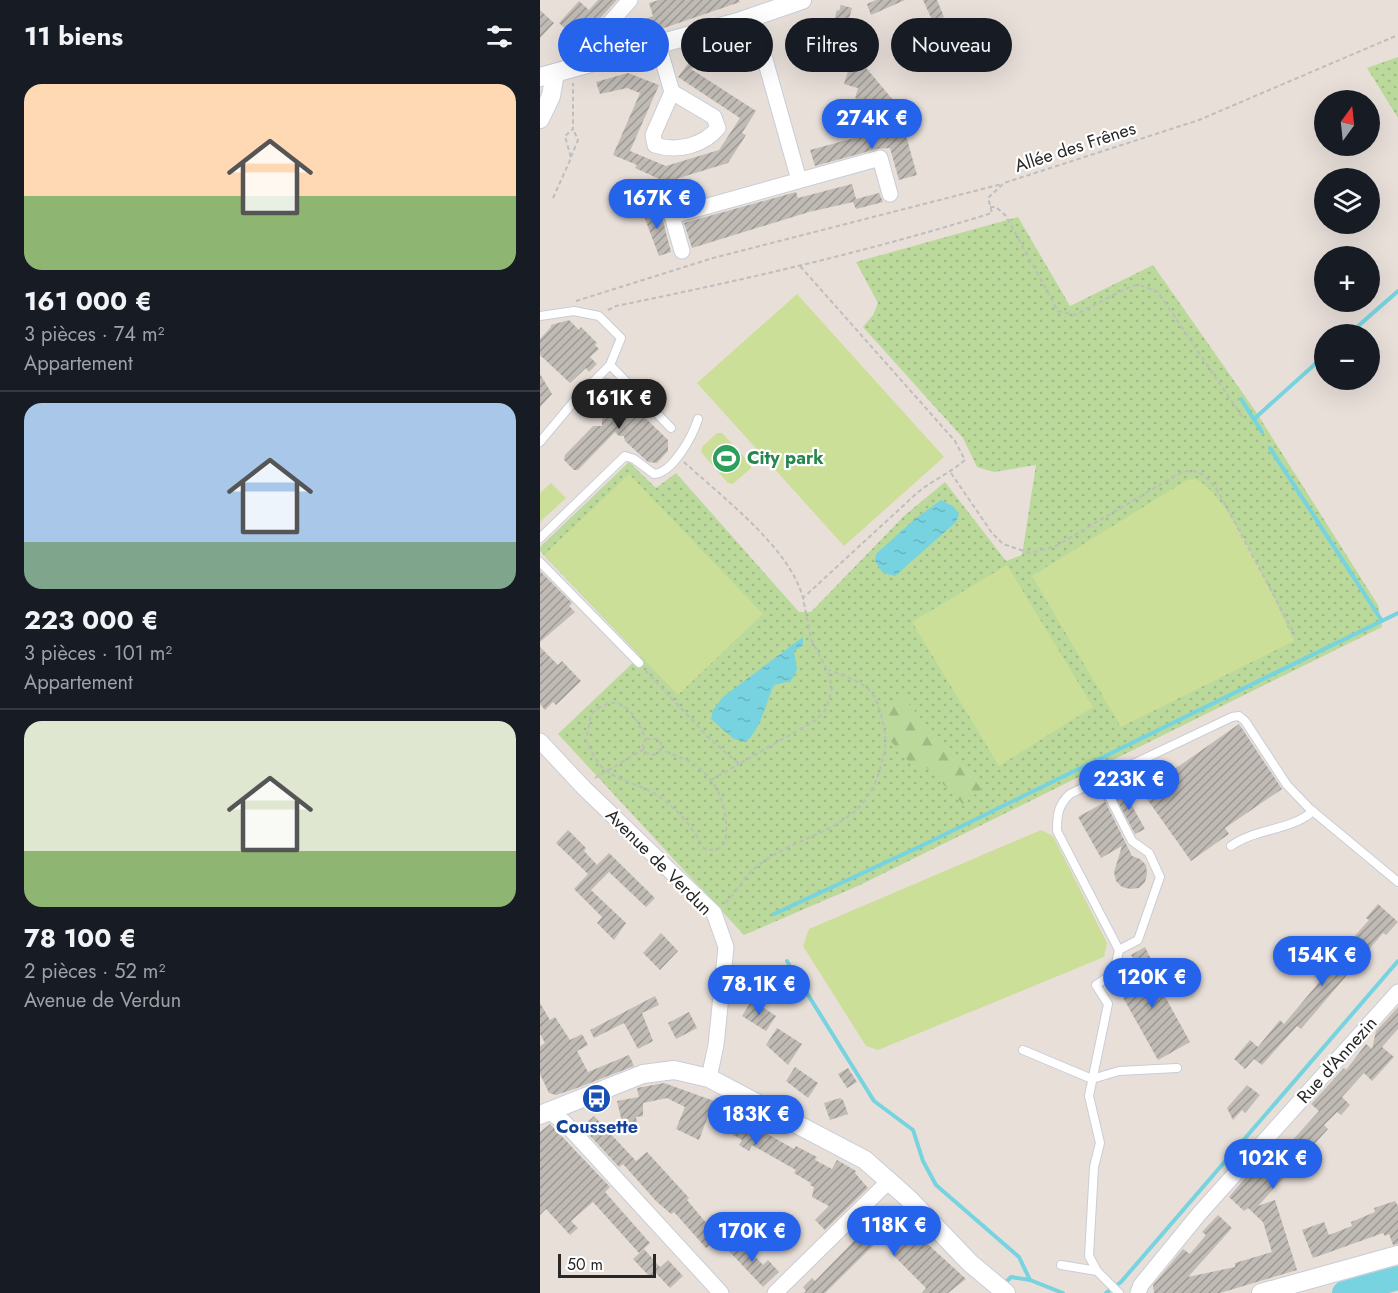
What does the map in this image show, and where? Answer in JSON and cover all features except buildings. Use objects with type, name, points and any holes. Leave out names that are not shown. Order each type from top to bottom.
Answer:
[{"type":"street","points":[[614,18],[630,0]]},
{"type":"street","points":[[669,41],[753,17],[802,0]]},
{"type":"street","points":[[753,17],[799,180]]},
{"type":"street","points":[[540,61],[547,75],[551,96],[540,119]]},
{"type":"street","points":[[666,72],[672,92]]},
{"type":"street","points":[[682,251],[672,216],[799,180],[880,158],[890,194]]},
{"type":"street","name":"Avenue de Verdun","points":[[540,741],[584,788],[714,913],[726,947],[716,1045],[709,1078]]},
{"type":"street","name":"Rue d'Annezin","points":[[1138,1293],[1141,1285],[1199,1214],[1398,992]]},
{"type":"street","points":[[543,1107],[643,1074],[674,1070],[709,1078],[850,1152],[890,1180],[970,1263],[1006,1293]]},
{"type":"street","points":[[543,1107],[564,1122],[721,1293]]},
{"type":"street","points":[[775,1293],[890,1180]]},
{"type":"street","points":[[1261,1293],[1398,1255]]},
{"type":"lane","points":[[540,316],[574,311],[599,316],[621,338],[610,365],[575,400],[540,442]]},
{"type":"lane","points":[[610,365],[671,428]]},
{"type":"lane","points":[[540,538],[625,456],[634,459],[654,474],[666,469],[693,435],[698,419]]},
{"type":"lane","points":[[540,562],[639,663]]},
{"type":"lane","points":[[1119,1293],[1097,1270],[1089,1256],[1094,1167],[1100,1143],[1089,1096],[1108,1004],[1096,985],[1114,973],[1119,950],[1057,831],[1057,814],[1062,801],[1070,794],[1220,722],[1239,716],[1287,785],[1313,811],[1398,882]]},
{"type":"lane","points":[[1110,798],[1132,841],[1149,853],[1160,877],[1138,940],[1119,950]]},
{"type":"lane","points":[[1231,846],[1257,832],[1296,821],[1313,811]]},
{"type":"lane","points":[[1023,1050],[1092,1079],[1119,1071],[1177,1068]]},
{"type":"lane","points":[[1061,1265],[1097,1270]]},
{"type":"path","name":"Allée des Frênes","points":[[599,316],[616,306],[734,283],[885,246],[992,213],[988,198],[1004,183],[1199,120],[1398,35]]},
{"type":"path","points":[[547,75],[573,82],[573,129],[578,140],[553,198]]},
{"type":"path","points":[[571,158],[565,136],[573,129]]},
{"type":"path","points":[[575,302],[713,258],[1004,183]]},
{"type":"path","points":[[990,207],[996,207],[1006,216],[1058,311],[1065,315],[1075,315],[1131,285],[1140,285],[1158,292],[1243,418]]},
{"type":"path","points":[[800,266],[956,441],[965,460],[951,472],[937,477],[917,493],[803,598]]},
{"type":"path","points":[[677,456],[778,550],[798,580],[811,639],[827,670],[832,688],[826,708],[816,720],[711,780]]},
{"type":"path","points":[[951,472],[992,533],[1003,544],[1030,553],[1056,546],[1179,473],[1188,470],[1202,473],[1218,491],[1294,635]]},
{"type":"path","points":[[639,663],[716,744],[739,764]]},
{"type":"path","points":[[714,913],[733,896],[742,881],[755,868],[783,850],[854,814],[866,803],[875,785],[886,740],[879,706],[870,689],[863,684],[827,670]]},
{"type":"path","points":[[584,788],[605,771],[644,749],[646,739],[626,706],[611,702],[591,714],[586,740],[605,771],[620,781],[653,793],[670,805],[700,839],[704,849],[717,850],[725,843],[728,829],[726,813],[711,780],[694,764],[661,749],[658,739],[646,739]]},
{"type":"path","points":[[644,749],[650,755],[655,755],[661,749]]},
{"type":"green space","points":[[1398,57],[1398,118],[1367,68]]},
{"type":"green space","points":[[1018,217],[1070,306],[1153,265],[1256,412],[1378,605],[1382,627],[860,885],[744,935],[558,734],[640,656],[540,551],[540,547],[629,462],[656,488],[676,473],[799,612],[811,612],[904,516],[945,482],[1006,561],[1022,555],[1036,465],[994,472],[977,467],[963,438],[863,327],[873,315],[878,303],[856,262]]},
{"type":"green space","points":[[797,294],[944,457],[844,546],[697,383]]},
{"type":"green space","name":"City park","points":[[717,433],[722,433],[751,464],[751,468],[733,484],[728,483],[701,452],[702,447]]},
{"type":"green space","points":[[629,474],[763,614],[678,695],[544,555]]},
{"type":"green space","points":[[1195,479],[1209,489],[1223,505],[1237,527],[1294,641],[1121,727],[1032,576],[1187,480]]},
{"type":"green space","points":[[551,483],[566,498],[540,522],[540,493]]},
{"type":"green space","points":[[1007,565],[1093,707],[999,766],[912,622]]},
{"type":"green space","points":[[900,694],[982,789],[963,804],[925,766],[918,772],[889,739],[882,713]]},
{"type":"green space","points":[[1041,830],[1053,836],[1107,943],[1104,957],[878,1050],[866,1046],[803,946],[809,929]]},
{"type":"water","points":[[941,500],[954,507],[959,515],[956,522],[895,576],[883,573],[875,561],[876,554],[915,519]]},
{"type":"water","points":[[803,637],[803,645],[794,651],[797,670],[791,681],[774,685],[760,722],[746,742],[734,739],[711,719],[713,710],[723,697]]},
{"type":"waterway","points":[[1360,324],[1398,291]]},
{"type":"waterway","points":[[1254,419],[1314,365]]},
{"type":"waterway","points":[[1241,399],[1262,432]]},
{"type":"waterway","points":[[1270,448],[1382,621]]},
{"type":"waterway","points":[[774,914],[919,847],[1398,613]]},
{"type":"waterway","points":[[787,961],[874,1101],[913,1130],[923,1161],[936,1185],[1019,1257],[1030,1280]]},
{"type":"waterway","points":[[1106,1293],[1121,1282],[1398,961]]},
{"type":"waterway","points":[[1004,1284],[1011,1277],[1030,1280],[1063,1293]]},
{"type":"waterway","points":[[1344,1293],[1398,1278]]},
{"type":"place","name":"City park","points":[[726,458]]},
{"type":"place","name":"Coussette","points":[[597,1098]]}]
